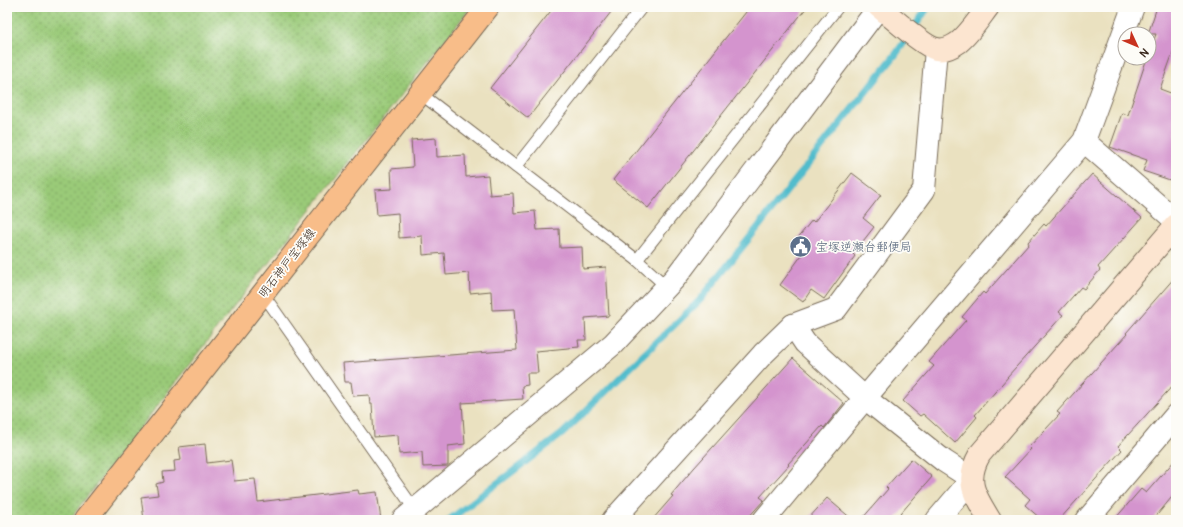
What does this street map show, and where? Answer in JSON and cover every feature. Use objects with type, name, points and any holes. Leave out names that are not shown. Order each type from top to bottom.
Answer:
[{"type":"main road","name":"明石神戸宝塚線","points":[[89,519],[488,7]]},
{"type":"street","points":[[409,515],[613,344],[667,286],[680,272],[880,8],[930,46],[943,49],[952,47],[960,42],[988,7]]},
{"type":"street","points":[[764,520],[865,398],[1084,140],[1133,7]]},
{"type":"street","points":[[613,520],[763,354],[793,325],[836,309],[924,190],[930,46]]},
{"type":"street","points":[[1084,140],[1176,221]]},
{"type":"street","points":[[990,520],[974,490],[972,480],[972,473],[980,454],[1176,225]]},
{"type":"street","points":[[793,325],[805,343],[865,398],[944,461],[972,480]]},
{"type":"street","points":[[1087,520],[1176,415]]},
{"type":"street","points":[[937,520],[972,480]]},
{"type":"lane","points":[[516,167],[642,7]]},
{"type":"lane","points":[[637,260],[838,7]]},
{"type":"lane","points":[[421,94],[637,260],[667,286]]},
{"type":"lane","points":[[263,294],[409,515]]},
{"type":"green space","points":[[7,7],[471,7],[218,327],[69,520],[7,520]]},
{"type":"building","points":[[554,7],[615,7],[528,118],[490,88]]},
{"type":"building","points":[[750,7],[807,7],[648,208],[613,180]]},
{"type":"building","points":[[1157,7],[1176,7],[1176,44],[1160,89],[1176,95],[1176,172],[1173,181],[1143,171],[1147,160],[1110,147],[1122,113],[1128,115],[1144,66],[1157,66],[1157,26],[1151,26]]},
{"type":"building","points":[[436,138],[437,157],[465,155],[466,177],[488,175],[490,195],[513,193],[514,213],[535,211],[537,230],[559,229],[560,248],[582,247],[583,269],[606,267],[609,316],[585,318],[586,340],[578,340],[579,347],[536,351],[538,373],[527,373],[528,385],[522,386],[523,399],[462,403],[465,444],[448,446],[448,466],[423,467],[422,452],[399,454],[398,435],[374,437],[372,404],[370,404],[369,395],[353,396],[351,382],[345,382],[343,363],[517,350],[514,309],[492,310],[491,291],[470,293],[469,273],[446,275],[444,253],[423,255],[422,236],[399,238],[398,213],[377,215],[375,190],[392,189],[391,169],[413,167],[411,140]]},
{"type":"building","points":[[852,173],[881,195],[863,218],[874,227],[853,254],[855,256],[824,299],[811,290],[803,302],[780,285],[804,252],[793,244],[812,220],[814,222]]},
{"type":"building","points":[[1092,174],[1142,218],[1098,267],[1100,270],[1084,289],[1081,287],[1059,312],[1063,315],[1007,377],[975,415],[977,417],[955,443],[923,414],[920,416],[903,401],[934,366],[929,362],[966,320],[962,317],[983,292],[985,294],[1029,244],[1028,242],[1044,224],[1046,226]]},
{"type":"building","points":[[1176,276],[1176,382],[1118,446],[1122,450],[1059,520],[1042,520],[1025,505],[1030,499],[1005,477],[1031,449],[1029,447],[1060,414],[1057,412],[1127,334],[1126,333]]},
{"type":"building","points":[[793,358],[844,403],[824,428],[822,426],[760,497],[764,500],[746,520],[652,520],[673,496],[671,495],[694,468]]},
{"type":"building","points":[[205,444],[207,463],[231,460],[234,481],[255,479],[258,502],[358,490],[359,494],[377,492],[381,520],[144,520],[141,497],[158,495],[156,484],[163,482],[162,472],[175,471],[174,461],[181,460],[179,447]]},
{"type":"building","points":[[911,459],[932,477],[895,520],[861,520],[888,489],[886,487]]},
{"type":"building","points":[[1176,459],[1176,492],[1153,520],[1114,520],[1141,489],[1146,493]]},
{"type":"building","points":[[827,498],[853,520],[807,520]]},
{"type":"waterway","points":[[449,520],[562,434],[700,300],[896,54],[928,7]]},
{"type":"place","name":"宝塚逆瀬台郵便局","points":[[800,247]]}]
